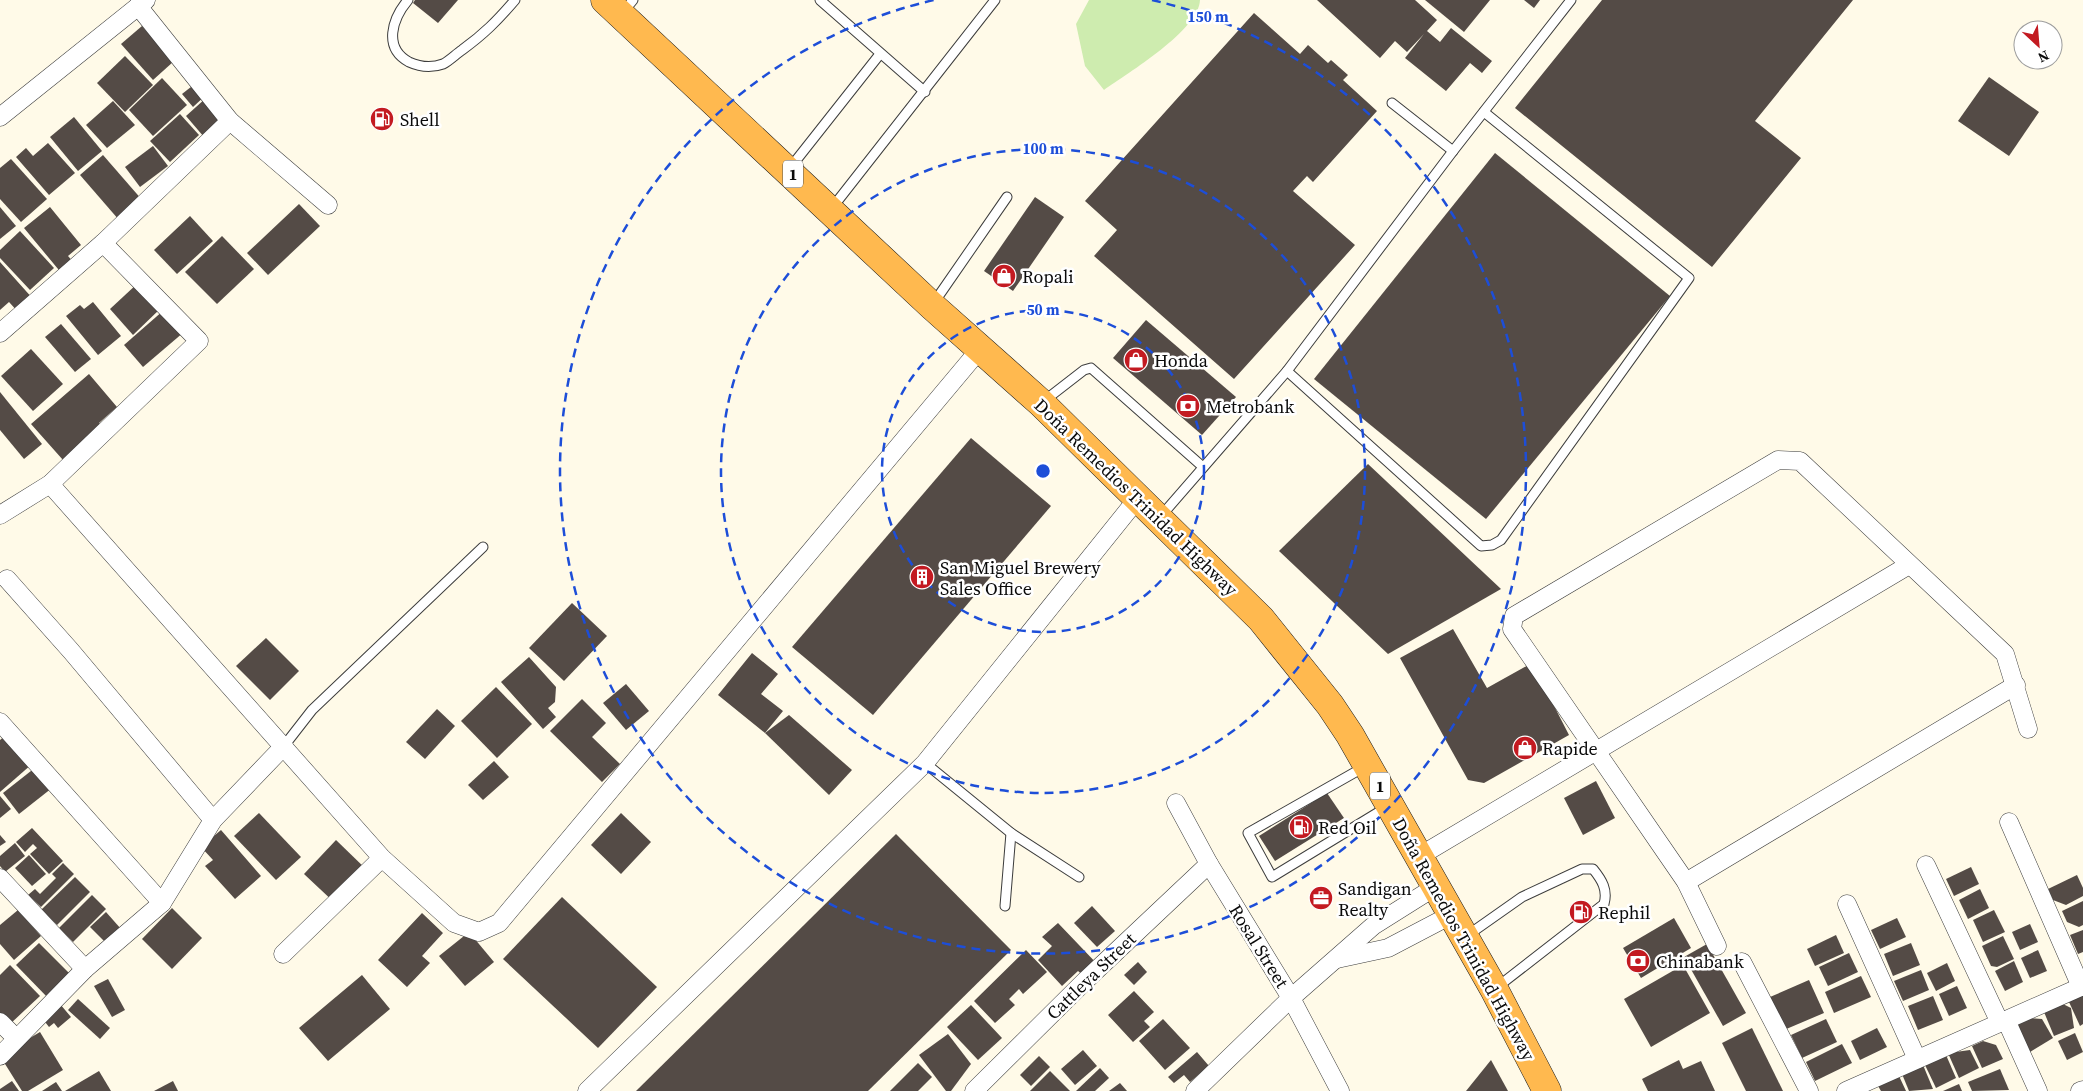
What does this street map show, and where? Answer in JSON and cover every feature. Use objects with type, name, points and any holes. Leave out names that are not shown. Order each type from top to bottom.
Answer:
[{"type":"highway","name":"Doña Remedios Trinidad Highway","points":[[620,5],[830,210],[932,306],[1041,403],[1261,619],[1330,704],[1368,765],[1457,927],[1494,989],[1547,1091]]},
{"type":"street","points":[[0,118],[142,3],[230,121],[328,205]]},
{"type":"street","points":[[0,333],[102,243],[230,121]]},
{"type":"street","points":[[0,515],[50,484],[198,341],[102,243]]},
{"type":"street","points":[[50,484],[382,858],[454,923],[479,932],[499,923],[980,349]]},
{"type":"street","points":[[1717,946],[1686,882],[1512,629],[1514,616],[1778,460],[1800,461],[2005,654],[2016,685],[2028,730]]},
{"type":"street","points":[[587,1091],[925,763],[1138,498]]},
{"type":"street","points":[[1418,856],[1909,565]]},
{"type":"street","points":[[7,579],[71,651],[213,820]]},
{"type":"street","points":[[1686,882],[2016,685]]},
{"type":"street","points":[[0,722],[162,902]]},
{"type":"street","points":[[0,1056],[85,969],[162,902],[213,820],[284,746]]},
{"type":"street","name":"Rosal Street","points":[[1176,803],[1209,864],[1291,998],[1340,1091]]},
{"type":"street","points":[[1846,1091],[2082,986],[2009,822]]},
{"type":"street","points":[[283,954],[382,858]]},
{"type":"street","name":"Cattleya Street","points":[[974,1091],[1087,979],[1209,864]]},
{"type":"street","points":[[1926,864],[2038,1091]]},
{"type":"street","points":[[0,878],[85,969]]},
{"type":"street","points":[[1195,1091],[1291,998],[1373,926],[1435,887]]},
{"type":"street","points":[[1847,904],[1917,1059]]},
{"type":"street","points":[[1337,959],[1388,948],[1457,927]]},
{"type":"street","points":[[1742,962],[1809,1091]]},
{"type":"street","points":[[0,1022],[16,1038]]},
{"type":"lane","points":[[408,0],[399,11],[392,29],[394,48],[402,58],[414,64],[429,67],[444,63],[489,30],[515,0]]},
{"type":"lane","points":[[820,0],[925,92]]},
{"type":"lane","points":[[830,210],[925,92],[995,0]]},
{"type":"lane","points":[[1160,519],[1202,467],[1287,371],[1453,151],[1571,0]]},
{"type":"lane","points":[[788,170],[880,54]]},
{"type":"lane","points":[[1392,103],[1453,151]]},
{"type":"lane","points":[[1287,371],[1481,546],[1492,545],[1501,540],[1689,278],[1484,112]]},
{"type":"lane","points":[[932,306],[1007,197]]},
{"type":"lane","points":[[1041,403],[1084,370],[1091,368],[1202,467]]},
{"type":"lane","points":[[284,746],[312,710],[483,547]]},
{"type":"lane","points":[[925,763],[1011,833],[1079,877]]},
{"type":"lane","points":[[1368,765],[1248,833],[1272,877],[1391,805]]},
{"type":"lane","points":[[1005,906],[1011,833]]},
{"type":"lane","points":[[1457,927],[1582,869],[1593,869],[1601,879],[1607,895],[1604,904],[1494,989]]},
{"type":"green space","points":[[1089,0],[1200,0],[1197,12],[1176,37],[1145,62],[1104,90],[1085,66],[1076,24]]},
{"type":"building","points":[[415,0],[458,0],[438,23],[413,3]]},
{"type":"building","points":[[1317,0],[1415,0],[1437,20],[1427,31],[1440,42],[1451,28],[1492,61],[1482,73],[1470,63],[1446,91],[1405,58],[1424,34],[1407,52],[1395,41],[1380,58]]},
{"type":"building","points":[[1425,0],[1490,0],[1464,32]]},
{"type":"building","points":[[1524,0],[1540,0],[1534,8]]},
{"type":"building","points":[[1602,0],[1853,0],[1755,121],[1801,158],[1712,267],[1515,108]]},
{"type":"building","points":[[1254,13],[1300,54],[1308,45],[1328,63],[1331,60],[1348,75],[1343,80],[1377,111],[1313,182],[1307,176],[1293,191],[1355,245],[1234,379],[1094,256],[1117,230],[1085,201]]},
{"type":"building","points":[[142,26],[173,62],[153,80],[121,44]]},
{"type":"building","points":[[125,56],[153,85],[125,112],[97,83]]},
{"type":"building","points":[[1989,77],[2039,112],[2009,156],[1958,121]]},
{"type":"building","points":[[162,78],[187,105],[153,136],[129,110]]},
{"type":"building","points":[[196,83],[206,95],[193,107],[182,94]]},
{"type":"building","points":[[206,98],[225,119],[204,137],[186,116]]},
{"type":"building","points":[[113,101],[135,125],[107,148],[86,125]]},
{"type":"building","points":[[180,114],[199,135],[170,162],[150,141]]},
{"type":"building","points":[[74,117],[102,151],[78,171],[50,137]]},
{"type":"building","points":[[48,143],[75,173],[49,195],[16,157],[26,148],[33,156]]},
{"type":"building","points":[[153,146],[168,166],[140,187],[125,167]]},
{"type":"building","points":[[1495,153],[1670,296],[1486,519],[1314,379]]},
{"type":"building","points":[[103,155],[143,201],[119,220],[80,175]]},
{"type":"building","points":[[11,159],[47,199],[21,222],[0,199],[0,168]]},
{"type":"building","points":[[1035,197],[1064,217],[1013,291],[984,271]]},
{"type":"building","points":[[299,204],[320,226],[268,275],[247,253]]},
{"type":"building","points":[[0,207],[16,226],[0,239]]},
{"type":"building","points":[[50,207],[81,245],[68,256],[75,264],[63,275],[24,228]]},
{"type":"building","points":[[190,216],[213,241],[177,274],[154,250]]},
{"type":"building","points":[[20,231],[54,268],[30,290],[0,258],[0,250]]},
{"type":"building","points":[[222,236],[254,269],[217,304],[185,272]]},
{"type":"building","points":[[0,262],[34,300],[19,313],[9,302],[0,310]]},
{"type":"building","points":[[138,283],[161,308],[133,335],[110,309]]},
{"type":"building","points":[[93,302],[121,336],[98,355],[66,316],[80,305],[84,309]]},
{"type":"building","points":[[164,310],[184,332],[143,367],[124,345]]},
{"type":"building","points":[[1146,320],[1236,397],[1202,435],[1113,358]]},
{"type":"building","points":[[61,324],[91,359],[75,372],[45,337]]},
{"type":"building","points":[[31,349],[63,384],[33,411],[1,376]]},
{"type":"building","points":[[89,374],[117,407],[99,423],[102,426],[63,460],[31,424]]},
{"type":"building","points":[[0,392],[42,444],[24,459],[0,430]]},
{"type":"building","name":"San Miguel Brewery Sales Office","points":[[971,438],[1051,506],[873,715],[792,647]]},
{"type":"building","points":[[1368,464],[1501,589],[1388,654],[1279,551]]},
{"type":"building","points":[[572,603],[607,636],[564,681],[529,648]]},
{"type":"building","points":[[1453,629],[1487,688],[1532,663],[1569,735],[1484,783],[1468,780],[1400,658]]},
{"type":"building","points":[[266,638],[299,671],[270,700],[236,666]]},
{"type":"building","points":[[752,653],[778,674],[761,694],[783,711],[765,733],[718,695]]},
{"type":"building","points":[[529,657],[556,687],[555,702],[548,708],[556,717],[543,729],[501,682]]},
{"type":"building","points":[[626,684],[649,711],[626,730],[603,703]]},
{"type":"building","points":[[496,687],[532,724],[497,758],[461,721]]},
{"type":"building","points":[[582,699],[606,723],[592,737],[620,764],[602,782],[550,731]]},
{"type":"building","points":[[437,709],[455,726],[425,759],[406,742]]},
{"type":"building","points":[[789,715],[852,770],[829,795],[765,733]]},
{"type":"building","points":[[6,735],[32,764],[0,792],[0,740]]},
{"type":"building","points":[[494,761],[509,777],[483,800],[468,785]]},
{"type":"building","points":[[36,767],[52,788],[19,814],[3,793]]},
{"type":"building","points":[[1596,781],[1615,818],[1583,835],[1564,798]]},
{"type":"building","name":"Red Oil","points":[[1327,793],[1344,818],[1275,861],[1259,836]]},
{"type":"building","points":[[0,796],[11,809],[0,818]]},
{"type":"building","points":[[259,813],[301,857],[276,880],[234,836]]},
{"type":"building","points":[[621,813],[651,842],[621,874],[591,845]]},
{"type":"building","points":[[32,828],[63,861],[49,874],[30,854],[37,848],[33,844],[25,852],[16,842]]},
{"type":"building","points":[[221,830],[261,876],[235,899],[205,866],[213,860],[201,847]]},
{"type":"building","points":[[896,834],[1011,950],[868,1091],[636,1091]]},
{"type":"building","points":[[0,835],[6,842],[0,846]]},
{"type":"building","points":[[336,840],[369,872],[337,905],[304,874]]},
{"type":"building","points":[[15,843],[25,856],[5,872],[0,866],[0,856]]},
{"type":"building","points":[[29,855],[46,874],[32,886],[15,868]]},
{"type":"building","points":[[63,863],[74,874],[41,907],[28,895],[35,889],[40,894],[56,878],[52,874]]},
{"type":"building","points":[[1971,867],[1979,884],[1954,896],[1946,879]]},
{"type":"building","points":[[2077,875],[2083,888],[2083,896],[2066,905],[2053,900],[2048,889]]},
{"type":"building","points":[[75,877],[90,892],[57,925],[41,910]]},
{"type":"building","points":[[1980,889],[1989,908],[1968,919],[1959,900]]},
{"type":"building","points":[[92,895],[106,909],[73,942],[59,928]]},
{"type":"building","points":[[562,897],[657,987],[598,1048],[503,959]]},
{"type":"building","points":[[2083,901],[2083,925],[2079,927],[2067,922],[2062,911]]},
{"type":"building","points":[[1092,906],[1115,931],[1097,947],[1074,923]]},
{"type":"building","points":[[172,908],[202,938],[172,969],[142,939]]},
{"type":"building","points":[[18,910],[41,936],[14,960],[0,944],[0,925]]},
{"type":"building","points":[[1994,910],[2005,932],[1983,942],[1973,920]]},
{"type":"building","points":[[106,912],[121,929],[106,943],[90,927]]},
{"type":"building","points":[[422,913],[443,933],[422,956],[430,963],[407,987],[378,960]]},
{"type":"building","points":[[1674,918],[1691,948],[1641,978],[1623,948]]},
{"type":"building","points":[[1897,918],[1906,937],[1880,949],[1871,930]]},
{"type":"building","points":[[1058,923],[1100,967],[1087,979],[1078,971],[1062,986],[1038,960],[1052,946],[1042,937]]},
{"type":"building","points":[[2030,924],[2038,942],[2020,950],[2012,932]]},
{"type":"building","points":[[2083,930],[2083,952],[2078,954],[2070,935]]},
{"type":"building","points":[[469,932],[494,962],[465,986],[439,956]]},
{"type":"building","points":[[1836,935],[1844,953],[1815,966],[1807,949]]},
{"type":"building","points":[[2003,936],[2014,959],[1997,967],[1991,966],[1982,946]]},
{"type":"building","points":[[39,943],[72,976],[49,999],[16,965]]},
{"type":"building","points":[[1911,943],[1920,965],[1893,976],[1884,954]]},
{"type":"building","points":[[1707,944],[1746,1013],[1723,1026],[1684,957]]},
{"type":"building","points":[[1026,950],[1047,972],[1023,994],[1019,989],[1009,999],[1015,1005],[995,1023],[974,1001]]},
{"type":"building","points":[[2038,950],[2047,971],[2030,978],[2021,958]]},
{"type":"building","points":[[1849,953],[1858,972],[1828,986],[1819,967]]},
{"type":"building","points":[[2014,961],[2023,982],[2005,991],[1995,971]]},
{"type":"building","points":[[1138,962],[1147,972],[1134,985],[1124,975]]},
{"type":"building","points":[[1947,963],[1955,981],[1936,991],[1927,973]]},
{"type":"building","points":[[10,965],[40,996],[9,1025],[0,1016],[0,975]]},
{"type":"building","points":[[1683,965],[1710,1013],[1651,1047],[1624,999]]},
{"type":"building","points":[[1921,970],[1929,990],[1903,1001],[1894,981]]},
{"type":"building","points":[[362,975],[390,1009],[328,1061],[299,1028]]},
{"type":"building","points":[[1861,976],[1871,997],[1834,1013],[1825,992]]},
{"type":"building","points":[[108,979],[125,1010],[112,1017],[94,986]]},
{"type":"building","points":[[1809,980],[1824,1013],[1784,1030],[1770,997]]},
{"type":"building","points":[[1957,986],[1967,1008],[1949,1016],[1939,994]]},
{"type":"building","points":[[1134,991],[1154,1012],[1144,1021],[1150,1027],[1133,1042],[1108,1015]]},
{"type":"building","points":[[2083,995],[2083,1024],[2080,1026],[2069,1002]]},
{"type":"building","points":[[1933,996],[1943,1020],[1918,1030],[1908,1006]]},
{"type":"building","points":[[78,999],[110,1028],[100,1039],[68,1010]]},
{"type":"building","points":[[60,1004],[71,1017],[58,1028],[54,1023],[49,1027],[42,1018]]},
{"type":"building","points":[[2063,1004],[2071,1008],[2074,1028],[2054,1036],[2044,1012]]},
{"type":"building","points":[[971,1005],[1002,1038],[978,1060],[947,1027]]},
{"type":"building","points":[[2028,1018],[2042,1019],[2053,1038],[2030,1052],[2014,1026]]},
{"type":"building","points":[[1163,1019],[1190,1048],[1165,1070],[1139,1041]]},
{"type":"building","points":[[1826,1019],[1837,1042],[1802,1058],[1791,1035]]},
{"type":"building","points":[[1752,1028],[1783,1091],[1746,1091],[1722,1043]]},
{"type":"building","points":[[1877,1028],[1887,1047],[1860,1060],[1851,1041]]},
{"type":"building","points":[[40,1032],[63,1070],[28,1091],[22,1091],[0,1056]]},
{"type":"building","points":[[2075,1033],[2083,1052],[2067,1060],[2058,1041]]},
{"type":"building","points":[[948,1034],[971,1064],[951,1091],[946,1091],[919,1055]]},
{"type":"building","points":[[1983,1041],[1996,1045],[2003,1059],[1982,1068],[1972,1046]]},
{"type":"building","points":[[1842,1044],[1852,1063],[1815,1081],[1806,1062]]},
{"type":"building","points":[[1083,1050],[1097,1066],[1075,1085],[1061,1069]]},
{"type":"building","points":[[1970,1050],[1979,1068],[1959,1078],[1948,1053]]},
{"type":"building","points":[[1197,1052],[1209,1066],[1190,1082],[1184,1075],[1174,1083],[1168,1077]]},
{"type":"building","points":[[1946,1055],[1956,1078],[1936,1088],[1925,1065]]},
{"type":"building","points":[[1039,1056],[1050,1067],[1031,1086],[1020,1075]]},
{"type":"building","points":[[1491,1060],[1508,1091],[1466,1091]]},
{"type":"building","points":[[1679,1060],[1683,1069],[1701,1061],[1715,1091],[1648,1091],[1642,1079]]},
{"type":"building","points":[[918,1063],[932,1077],[918,1091],[890,1091]]},
{"type":"building","points":[[1923,1065],[1933,1089],[1909,1091],[1902,1074]]},
{"type":"building","points":[[1100,1068],[1109,1078],[1095,1091],[1076,1091]]},
{"type":"building","points":[[2000,1069],[2009,1090],[1972,1091],[1968,1082]]},
{"type":"building","points":[[99,1071],[111,1091],[65,1091]]},
{"type":"building","points":[[1050,1071],[1070,1091],[1030,1091]]},
{"type":"building","points":[[1899,1076],[1906,1091],[1881,1091],[1878,1086]]},
{"type":"building","points":[[12,1081],[19,1091],[0,1091],[0,1089]]},
{"type":"building","points":[[173,1081],[178,1091],[154,1091]]},
{"type":"building","points":[[56,1082],[62,1091],[42,1091]]},
{"type":"building","points":[[1120,1083],[1127,1091],[1109,1091]]},
{"type":"building","points":[[1959,1084],[1962,1091],[1943,1091]]},
{"type":"place","name":"Shell","points":[[382,119]]},
{"type":"place","name":"Ropali","points":[[1004,276]]},
{"type":"place","name":"Honda","points":[[1136,360]]},
{"type":"place","name":"Metrobank","points":[[1188,406]]},
{"type":"place","name":"San Miguel Brewery Sales Office","points":[[922,577]]},
{"type":"place","name":"Rapide","points":[[1525,748]]},
{"type":"place","name":"Red Oil","points":[[1301,827]]},
{"type":"place","name":"Sandigan Realty","points":[[1321,898]]},
{"type":"place","name":"Rephil","points":[[1581,912]]},
{"type":"place","name":"Chinabank","points":[[1638,961]]}]
